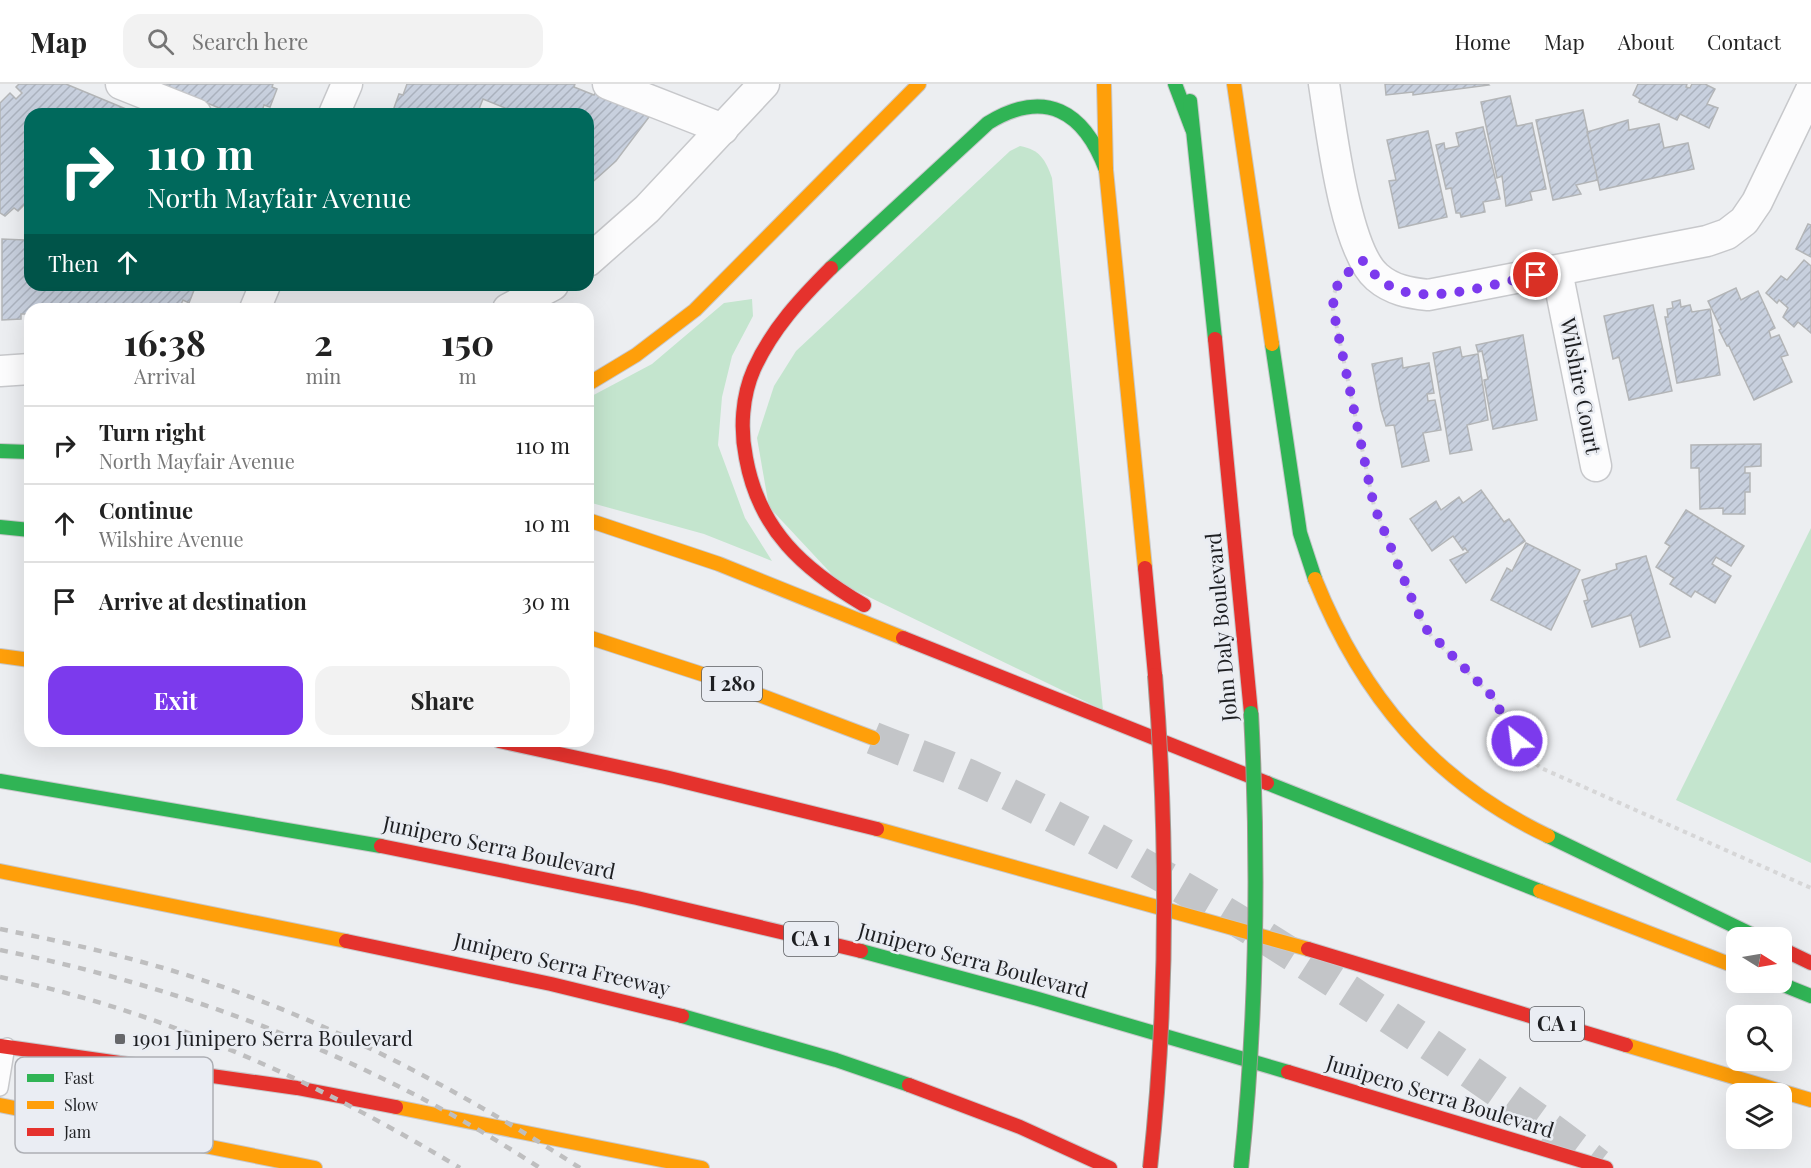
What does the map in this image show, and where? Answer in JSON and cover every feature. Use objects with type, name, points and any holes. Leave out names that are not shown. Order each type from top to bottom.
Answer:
[{"type":"main road","points":[[594,380],[636,355],[695,310],[919,84]]},
{"type":"main road","points":[[1104,84],[1106,170],[1165,798],[1167,939],[1160,1074],[1150,1168]]},
{"type":"main road","points":[[1175,84],[1192,129]]},
{"type":"main road","name":"John Daly Boulevard","points":[[1188,84],[1234,515],[1251,713],[1258,854],[1257,960],[1241,1168]]},
{"type":"main road","points":[[1234,84],[1300,533],[1322,602],[1360,674],[1378,701],[1418,746],[1485,801],[1529,826],[1736,927]]},
{"type":"main road","points":[[1104,718],[884,616],[817,575],[783,543],[759,505],[746,466],[742,427],[747,386],[755,364],[771,335],[791,308],[828,270],[996,116],[1017,106],[1029,104],[1055,107],[1067,112],[1087,130],[1102,156],[1106,170]]},
{"type":"main road","points":[[0,450],[24,452]]},
{"type":"main road","points":[[594,522],[686,551],[1427,848],[1726,963]]},
{"type":"main road","points":[[0,527],[24,529]]},
{"type":"main road","name":"I 280","points":[[594,640],[717,679],[873,738]]},
{"type":"main road","points":[[0,656],[24,659]]},
{"type":"main road","name":"CA 1","points":[[525,747],[794,806],[1006,862],[1811,1100]]},
{"type":"main road","name":"Junipero Serra Boulevard","points":[[0,781],[340,837],[714,915],[1005,990],[1606,1168]]},
{"type":"main road","name":"Junipero Serra Freeway","points":[[0,871],[476,966],[674,1012],[872,1072],[999,1119],[1104,1165]]},
{"type":"main road","points":[[1792,954],[1811,963]]},
{"type":"main road","points":[[1792,988],[1811,996]]},
{"type":"main road","points":[[4,1046],[81,1057]]},
{"type":"main road","points":[[213,1076],[297,1088],[702,1168]]},
{"type":"main road","points":[[0,1105],[15,1108]]},
{"type":"main road","points":[[213,1149],[315,1168]]},
{"type":"street","points":[[121,84],[181,108]]},
{"type":"street","points":[[337,108],[347,84]]},
{"type":"street","points":[[608,84],[723,129]]},
{"type":"street","points":[[594,256],[647,209],[764,84]]},
{"type":"street","points":[[1324,84],[1340,174],[1356,246],[1363,261],[1376,277],[1391,287],[1408,293],[1439,294],[1707,241],[1728,234],[1744,221],[1757,202],[1811,90]]},
{"type":"street","name":"Wilshire Court","points":[[1557,271],[1596,466]]},
{"type":"street","points":[[519,303],[542,291]]},
{"type":"street","points":[[0,371],[24,369]]},
{"type":"lane","points":[[0,1088],[4,1046]]},
{"type":"path","points":[[1363,261],[1339,279],[1334,294],[1333,309],[1374,506],[1426,629],[1482,684],[1527,756],[1541,768],[1811,888]]},
{"type":"green space","points":[[1020,146],[1041,156],[1052,178],[1103,710],[840,583],[769,507],[757,438],[774,386],[796,351],[1010,151]]},
{"type":"green space","points":[[752,299],[753,316],[732,356],[722,397],[718,445],[745,518],[772,561],[704,534],[594,504],[594,395],[652,364],[724,303]]},
{"type":"green space","points":[[1811,528],[1811,863],[1676,800]]},
{"type":"building","points":[[19,84],[66,84],[124,108],[24,108],[24,205],[18,211],[14,208],[5,216],[0,213],[0,103],[10,93],[16,99],[22,93],[16,87]]},
{"type":"building","points":[[160,84],[273,84],[272,87],[277,89],[270,107],[264,105],[263,108],[219,108]]},
{"type":"building","points":[[407,84],[575,84],[574,87],[594,95],[596,92],[649,117],[616,161],[594,181],[594,108],[505,108],[483,99],[479,108],[394,108],[399,94],[403,95]]},
{"type":"building","points":[[1385,84],[1489,85],[1413,95],[1413,92],[1386,95]]},
{"type":"building","points":[[1638,84],[1687,84],[1686,87],[1690,88],[1692,84],[1705,84],[1715,89],[1707,104],[1718,108],[1709,128],[1680,114],[1677,120],[1639,102],[1640,99],[1633,95]]},
{"type":"building","points":[[1510,96],[1517,126],[1532,123],[1546,189],[1530,192],[1532,200],[1506,206],[1502,176],[1497,178],[1481,102]]},
{"type":"building","points":[[1583,110],[1598,180],[1576,185],[1581,194],[1553,200],[1536,120]]},
{"type":"building","points":[[1628,120],[1629,130],[1659,124],[1664,148],[1688,143],[1694,169],[1600,190],[1587,132]]},
{"type":"building","points":[[1483,127],[1500,199],[1483,202],[1485,212],[1461,217],[1460,213],[1456,213],[1451,188],[1446,189],[1436,145],[1444,143],[1445,149],[1459,146],[1456,133]]},
{"type":"building","points":[[1428,131],[1447,217],[1399,228],[1389,181],[1396,180],[1387,140]]},
{"type":"building","points":[[1808,224],[1811,225],[1811,257],[1796,249]]},
{"type":"building","points":[[2,239],[24,240],[24,291],[194,291],[189,303],[183,300],[182,303],[24,303],[24,314],[21,314],[21,319],[2,320]]},
{"type":"building","points":[[1804,260],[1811,266],[1811,333],[1798,322],[1794,327],[1783,317],[1788,308],[1779,300],[1777,303],[1766,293],[1781,276],[1787,280]]},
{"type":"building","points":[[1736,288],[1741,300],[1758,291],[1775,328],[1769,331],[1771,338],[1779,335],[1788,355],[1781,357],[1792,382],[1754,400],[1719,330],[1721,329],[1708,301]]},
{"type":"building","points":[[1680,300],[1681,307],[1690,305],[1692,312],[1710,309],[1720,375],[1677,383],[1665,317],[1668,317],[1667,309],[1673,308],[1672,302]]},
{"type":"building","points":[[1653,305],[1672,391],[1629,400],[1619,357],[1613,359],[1604,316]]},
{"type":"building","points":[[1523,335],[1537,420],[1493,429],[1484,380],[1488,379],[1482,351],[1478,352],[1476,345]]},
{"type":"building","points":[[1460,347],[1462,357],[1478,354],[1488,420],[1467,425],[1472,450],[1450,454],[1433,353]]},
{"type":"building","points":[[1402,358],[1403,368],[1429,363],[1434,393],[1427,394],[1428,401],[1435,400],[1441,430],[1423,433],[1429,461],[1402,467],[1394,425],[1386,426],[1381,410],[1372,364]]},
{"type":"building","points":[[1761,444],[1761,466],[1745,467],[1745,473],[1750,473],[1750,492],[1745,492],[1745,514],[1723,514],[1723,508],[1700,509],[1699,468],[1691,468],[1691,445]]},
{"type":"building","points":[[1481,490],[1504,522],[1509,519],[1525,541],[1466,583],[1450,560],[1468,552],[1465,548],[1463,550],[1453,536],[1432,551],[1410,519],[1436,501],[1441,510],[1459,497],[1463,503]]},
{"type":"building","points":[[1686,510],[1744,546],[1731,566],[1716,557],[1712,564],[1731,576],[1715,603],[1695,591],[1691,597],[1670,584],[1674,578],[1656,567],[1670,546],[1665,543]]},
{"type":"building","points":[[1526,543],[1580,570],[1551,630],[1491,600],[1507,568],[1512,571]]},
{"type":"building","points":[[1646,556],[1670,637],[1640,647],[1631,615],[1592,627],[1584,601],[1588,600],[1582,580],[1617,569],[1616,564]]},
{"type":"tunnel","points":[[873,738],[970,776],[1021,800],[1171,881],[1317,970],[1424,1040],[1512,1101],[1598,1165]]},
{"type":"railway","points":[[0,929],[149,964],[208,982],[282,1009],[413,1070],[498,1117],[580,1168]]},
{"type":"railway","points":[[0,950],[143,985],[280,1033],[348,1062],[413,1094],[477,1129],[540,1168]]},
{"type":"railway","points":[[0,977],[121,1009],[238,1053],[351,1106],[460,1168]]},
{"type":"traffic: fast","points":[[1175,84],[1192,129]]},
{"type":"traffic: fast","points":[[1190,101],[1215,339]]},
{"type":"traffic: fast","points":[[831,268],[988,123],[1009,113],[1027,107],[1045,107],[1060,111],[1074,120],[1086,133],[1106,170]]},
{"type":"traffic: fast","points":[[1272,344],[1300,533],[1315,579]]},
{"type":"traffic: fast","points":[[0,451],[24,452]]},
{"type":"traffic: fast","points":[[0,527],[24,529]]},
{"type":"traffic: fast","points":[[1241,1168],[1250,1054],[1255,940],[1254,770],[1251,713]]},
{"type":"traffic: fast","points":[[0,781],[381,846]]},
{"type":"traffic: fast","points":[[1267,783],[1540,891]]},
{"type":"traffic: fast","points":[[1548,836],[1736,927]]},
{"type":"traffic: fast","points":[[861,951],[1038,999],[1288,1072]]},
{"type":"traffic: fast","points":[[1792,988],[1811,996]]},
{"type":"traffic: fast","points":[[682,1016],[836,1060],[909,1085]]},
{"type":"traffic: slow","points":[[594,380],[636,355],[695,310],[919,84]]},
{"type":"traffic: slow","points":[[1104,84],[1106,170],[1145,568]]},
{"type":"traffic: slow","points":[[1234,84],[1272,344]]},
{"type":"traffic: slow","points":[[594,522],[719,564],[903,638]]},
{"type":"traffic: slow","points":[[1315,579],[1355,661],[1379,697],[1406,731],[1436,761],[1470,789],[1507,814],[1548,836]]},
{"type":"traffic: slow","points":[[594,639],[717,679],[873,738]]},
{"type":"traffic: slow","points":[[0,656],[24,659]]},
{"type":"traffic: slow","points":[[877,829],[1308,949]]},
{"type":"traffic: slow","points":[[0,871],[346,941]]},
{"type":"traffic: slow","points":[[1540,891],[1726,963]]},
{"type":"traffic: slow","points":[[1626,1045],[1811,1100]]},
{"type":"traffic: slow","points":[[0,1105],[15,1108]]},
{"type":"traffic: slow","points":[[396,1107],[702,1168]]},
{"type":"traffic: slow","points":[[213,1148],[315,1168]]},
{"type":"traffic: jam","points":[[831,268],[778,327],[761,354],[747,390],[743,424],[744,447],[752,484],[773,527],[803,562],[864,605]]},
{"type":"traffic: jam","points":[[1215,339],[1251,713]]},
{"type":"traffic: jam","points":[[1145,568],[1155,675]]},
{"type":"traffic: jam","points":[[903,638],[1267,783]]},
{"type":"traffic: jam","points":[[1150,1168],[1160,1045],[1164,921],[1162,798],[1155,675]]},
{"type":"traffic: jam","points":[[527,747],[665,777],[877,829]]},
{"type":"traffic: jam","points":[[381,846],[637,898],[861,951]]},
{"type":"traffic: jam","points":[[346,941],[551,984],[682,1016]]},
{"type":"traffic: jam","points":[[1308,949],[1626,1045]]},
{"type":"traffic: jam","points":[[1792,954],[1811,963]]},
{"type":"traffic: jam","points":[[0,1046],[78,1057]]},
{"type":"traffic: jam","points":[[1288,1072],[1606,1168]]},
{"type":"traffic: jam","points":[[213,1076],[297,1088],[396,1107]]},
{"type":"traffic: jam","points":[[909,1085],[1020,1127],[1110,1168]]},
{"type":"place","name":"1901 Junipero Serra Boulevard","points":[[120,1039]]},
{"type":"route","points":[[1517,741],[1492,696],[1432,637],[1414,604],[1374,506],[1333,309],[1334,294],[1339,279],[1363,261],[1376,277],[1391,287],[1408,293],[1428,295],[1450,293],[1536,275]]}]
